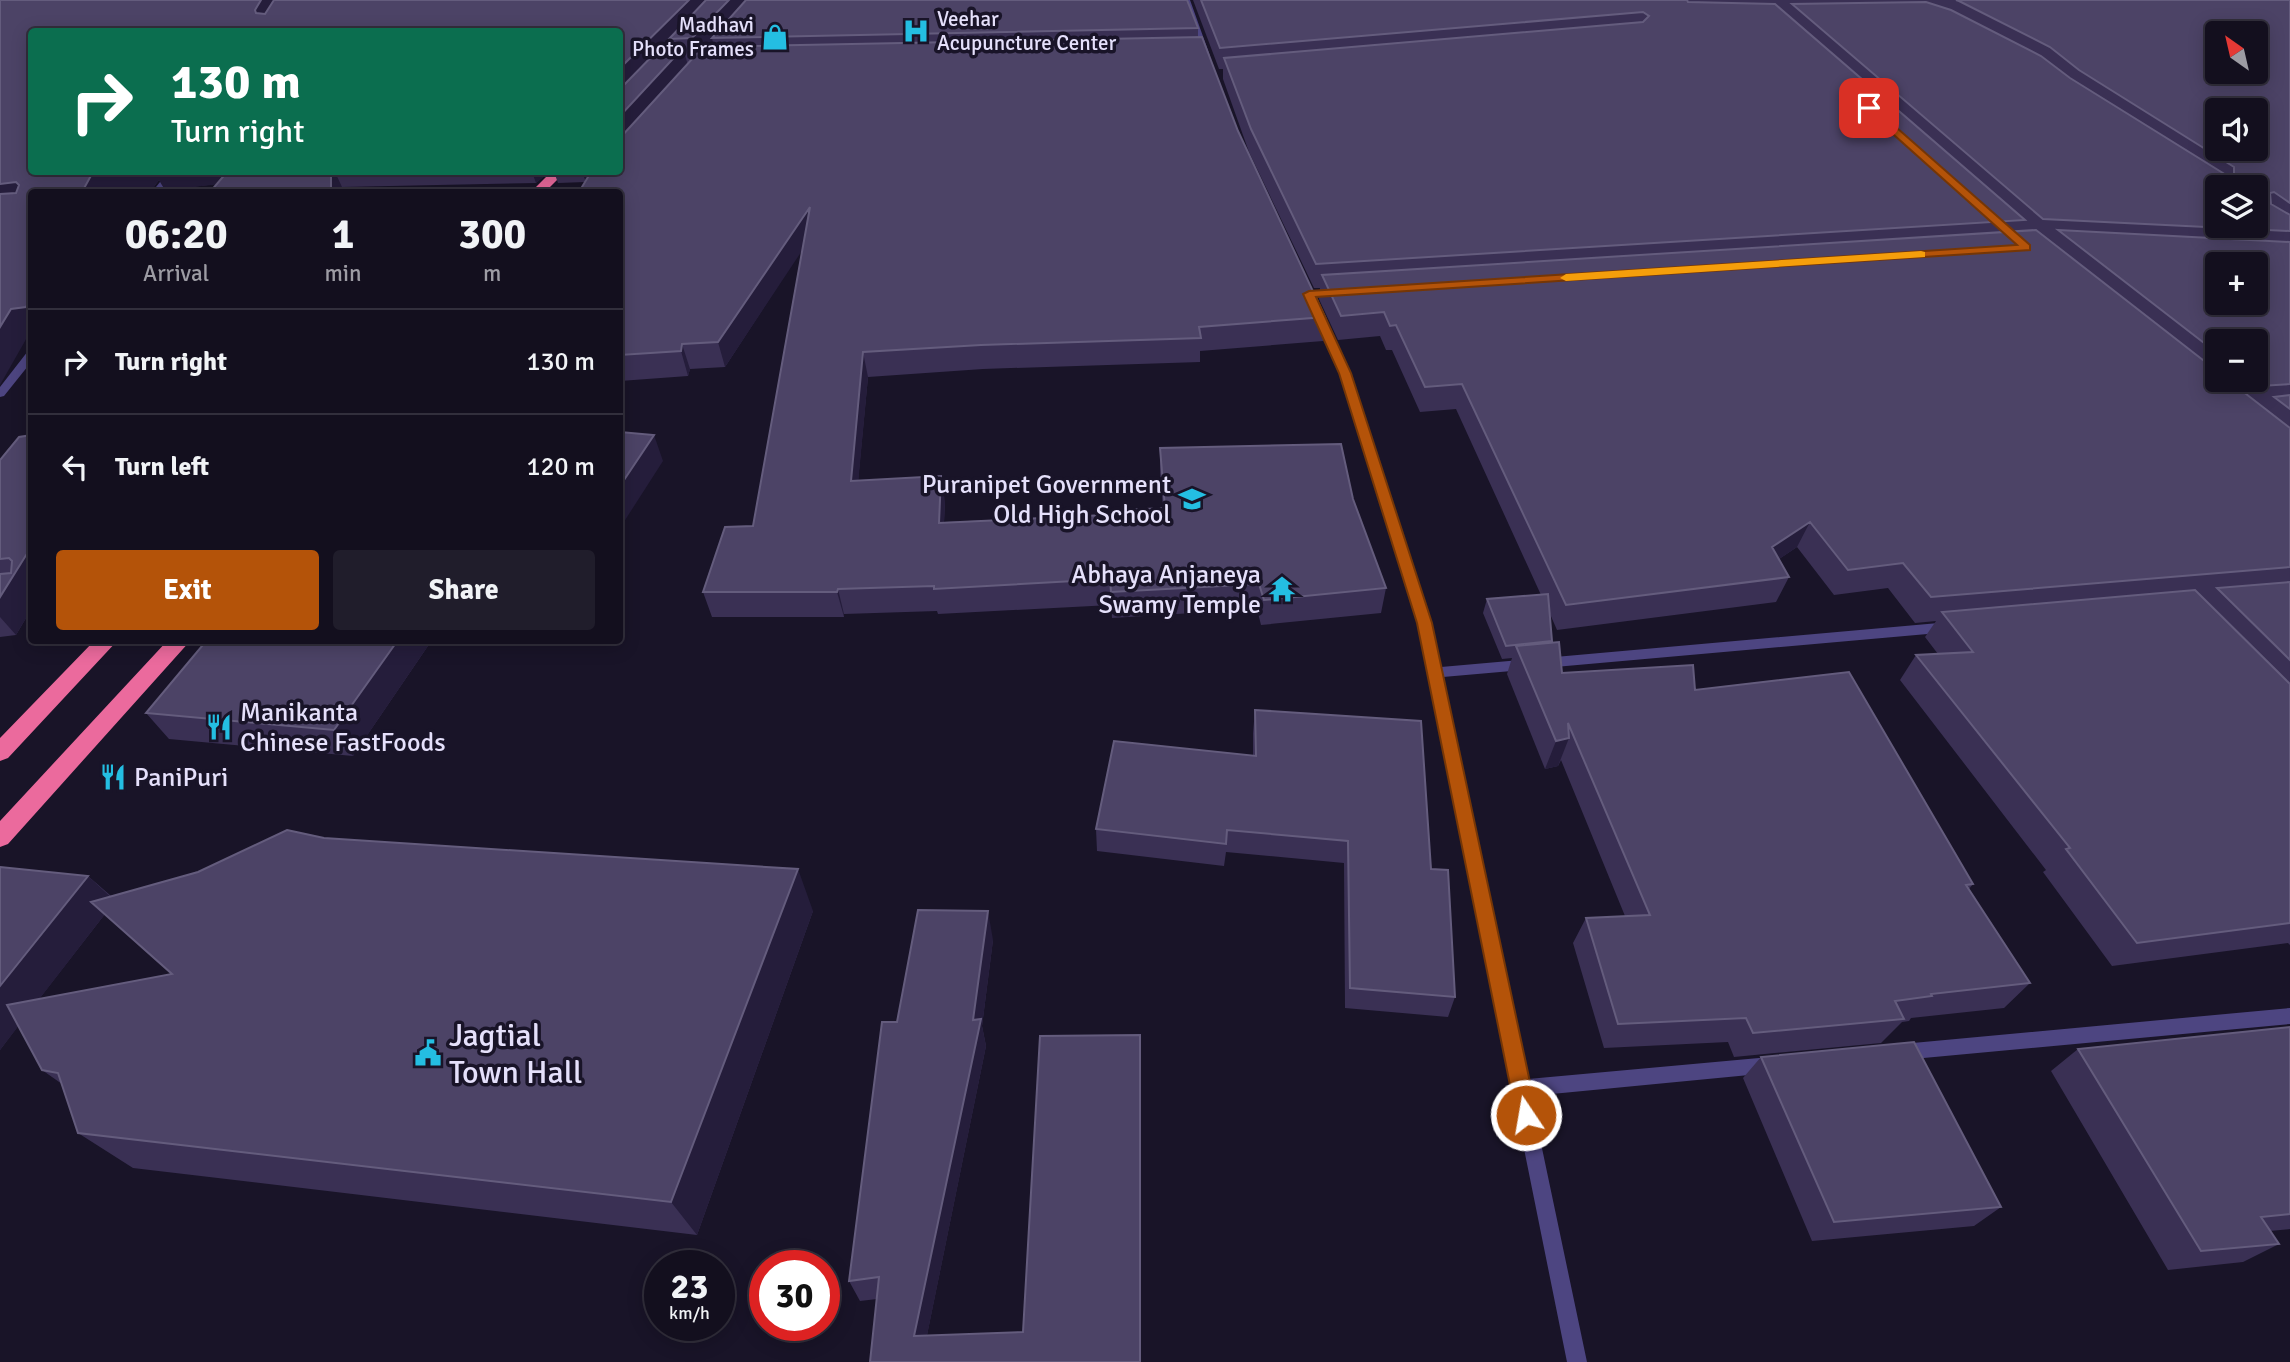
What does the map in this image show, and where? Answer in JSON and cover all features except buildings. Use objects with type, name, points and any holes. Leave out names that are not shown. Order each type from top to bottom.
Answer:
[{"type":"highway","points":[[541,189],[555,175]]},
{"type":"highway","points":[[0,752],[104,644]]},
{"type":"highway","points":[[0,837],[177,644]]},
{"type":"street","points":[[1186,0],[1203,57]]},
{"type":"street","points":[[158,189],[170,175]]},
{"type":"street","points":[[1309,294],[1345,373],[1425,623],[1577,1362]]},
{"type":"street","points":[[0,394],[28,358]]},
{"type":"street","points":[[1435,673],[1971,625]]},
{"type":"street","points":[[1878,1055],[2290,1016]]},
{"type":"street","points":[[1521,1088],[1782,1063]]},
{"type":"slow traffic","points":[[1566,278],[1921,254]]},
{"type":"place","name":"Veehar Acupuncture Center","points":[[916,31]]},
{"type":"place","name":"Madhavi Photo Frames","points":[[775,37]]},
{"type":"place","name":"Puranipet Government Old High School","points":[[1192,499]]},
{"type":"place","name":"Abhaya Anjaneya Swamy Temple","points":[[1282,589]]},
{"type":"place","name":"Manikanta Chinese FastFoods","points":[[219,727]]},
{"type":"place","name":"PaniPuri","points":[[113,777]]},
{"type":"place","name":"Jagtial Town Hall","points":[[428,1053]]},
{"type":"route","points":[[1526,1115],[1425,623],[1345,373],[1309,294],[2026,248],[1869,108]]}]
